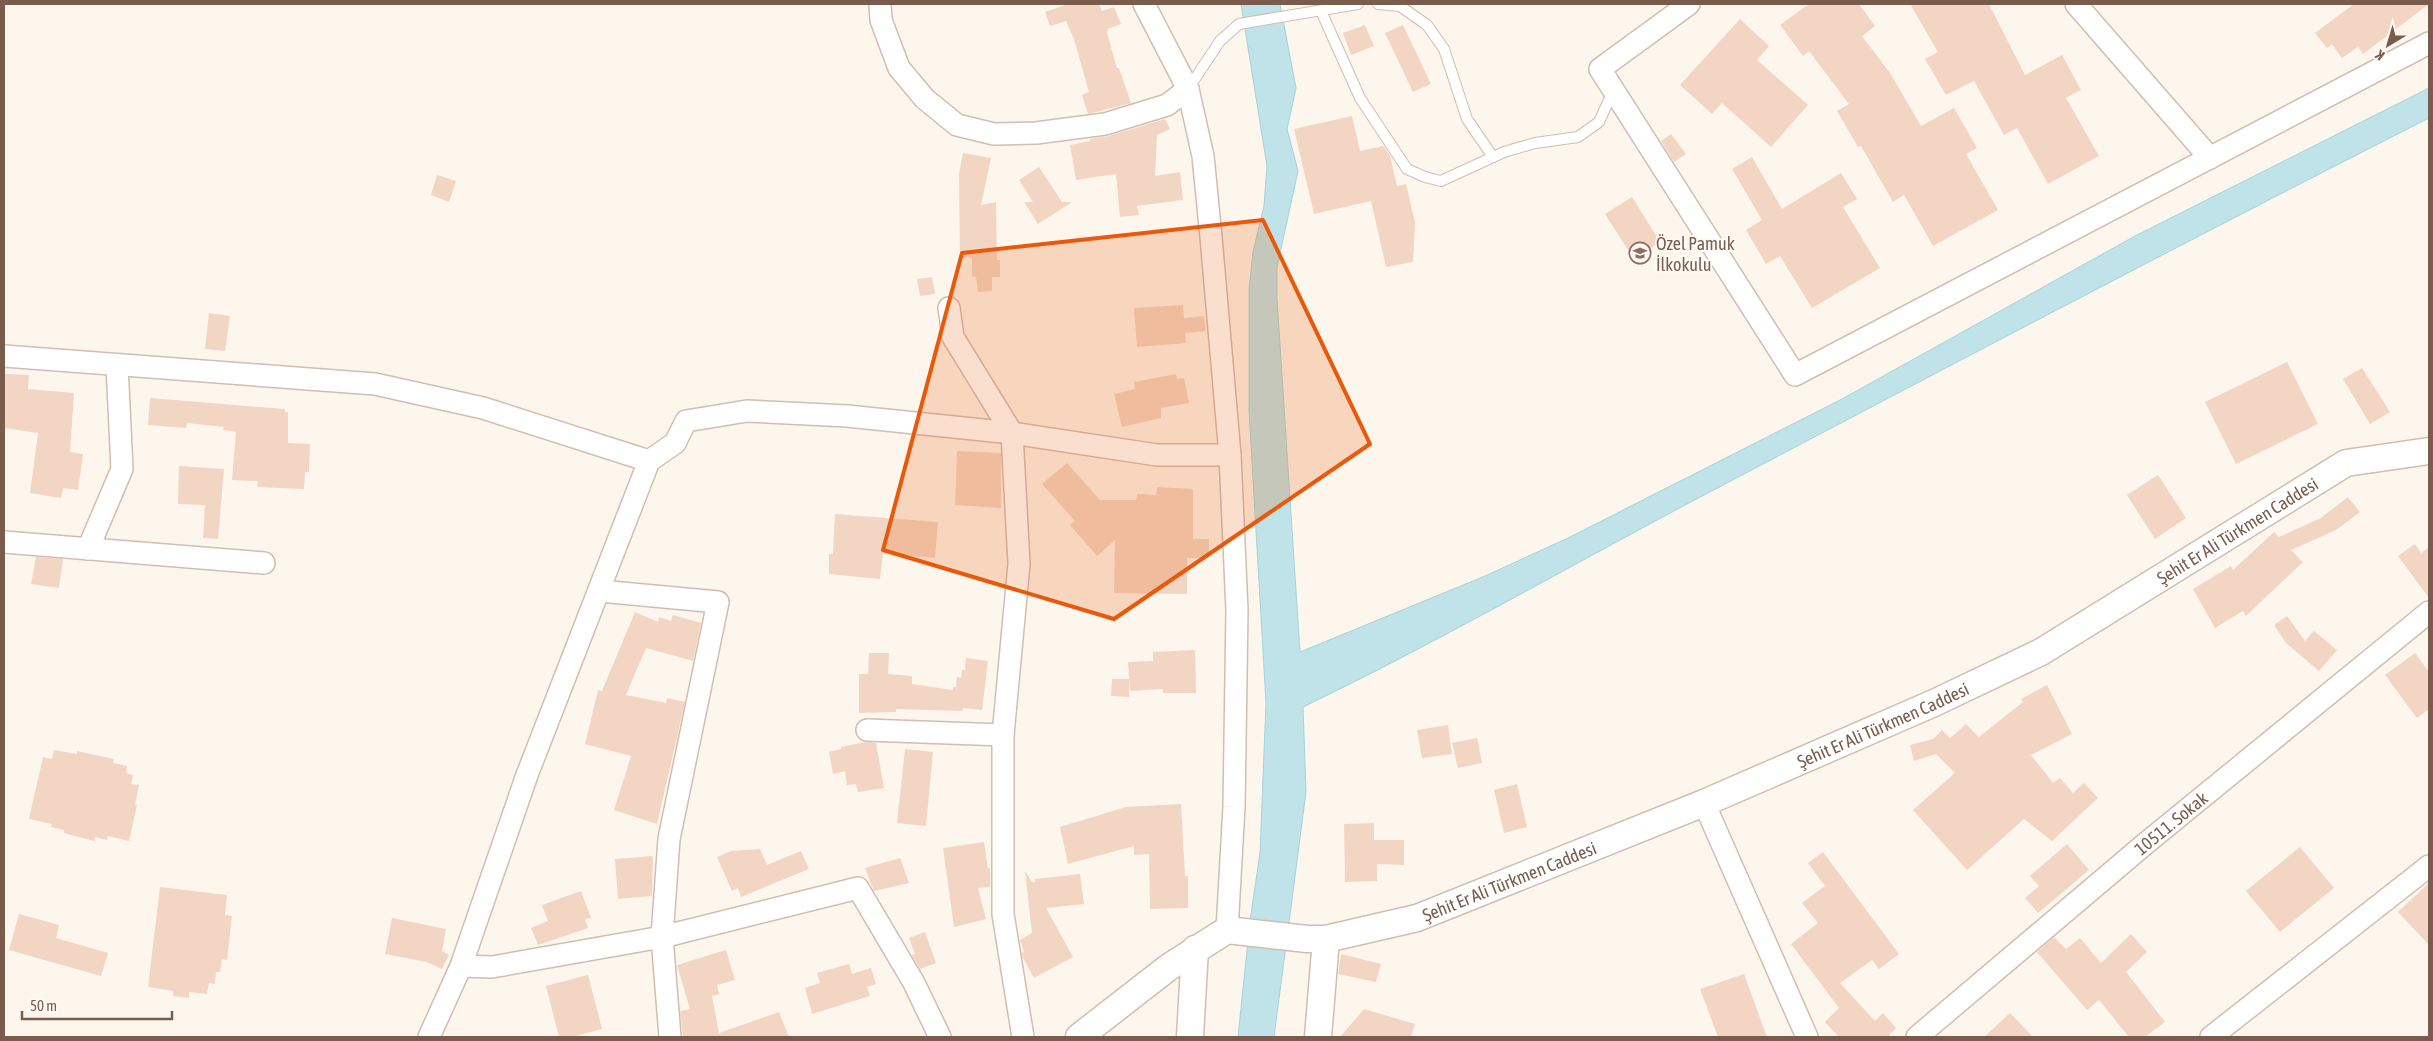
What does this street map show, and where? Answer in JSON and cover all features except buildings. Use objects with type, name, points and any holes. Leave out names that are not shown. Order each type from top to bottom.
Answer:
[{"type":"street","points":[[880,4],[881,20],[899,68],[925,99],[957,125],[994,134],[1036,133],[1105,124],[1166,105],[1188,89]]},
{"type":"street","points":[[1079,1037],[1195,949],[1227,930],[1234,807],[1237,610],[1230,455],[1203,156],[1188,89],[1144,4]]},
{"type":"street","points":[[1689,4],[1600,69],[1796,375],[2429,43]]},
{"type":"street","points":[[2076,4],[2210,158]]},
{"type":"street","points":[[949,308],[953,338],[1012,433],[1019,564],[1003,735],[1004,914],[1023,1037]]},
{"type":"street","points":[[4,356],[375,384],[483,408],[649,461]]},
{"type":"street","points":[[88,549],[122,469],[117,365]]},
{"type":"street","points":[[429,1037],[461,966],[527,775],[649,461],[675,443],[686,421],[746,411],[847,416],[1012,433],[1157,454],[1230,455]]},
{"type":"street","name":"Şehit Er Ali Türkmen Caddesi","points":[[1227,930],[1316,939],[1417,918],[1704,803],[1934,703],[2041,652],[2346,463],[2429,451]]},
{"type":"street","points":[[4,542],[264,563]]},
{"type":"street","points":[[600,591],[718,602],[669,838],[662,937],[670,1037]]},
{"type":"street","name":"10511. Sokak","points":[[1917,1037],[2145,844],[2429,612]]},
{"type":"street","points":[[867,730],[1003,735]]},
{"type":"street","points":[[1704,803],[1807,1037]]},
{"type":"street","points":[[2211,1037],[2429,866]]},
{"type":"street","points":[[461,966],[492,967],[662,937],[858,888],[914,983],[940,1037]]},
{"type":"street","points":[[1316,939],[1318,1037]]},
{"type":"street","points":[[1190,1037],[1195,949]]},
{"type":"lane","points":[[1188,89],[1220,41],[1239,24],[1358,4]]},
{"type":"lane","points":[[1378,4],[1400,6],[1427,25],[1444,49],[1467,119],[1493,157]]},
{"type":"lane","points":[[1321,11],[1360,98],[1408,169],[1441,181],[1493,157],[1535,143],[1578,138],[1599,122],[1614,90]]},
{"type":"highlighted area","points":[[1263,220],[1370,444],[1114,619],[883,550],[962,253]]},
{"type":"water","points":[[1241,4],[1280,4],[1296,88],[1287,129],[1298,171],[1277,267],[1277,299],[1300,652],[1485,576],[1568,538],[1842,399],[2135,236],[2429,88],[2429,118],[1965,358],[1687,504],[1448,633],[1303,707],[1306,792],[1274,1037],[1238,1037],[1250,921],[1260,853],[1266,703],[1249,410],[1249,290],[1253,252],[1264,206],[1267,166]]},
{"type":"place","name":"Özel Pamuk İlkokulu","points":[[1640,253]]}]
